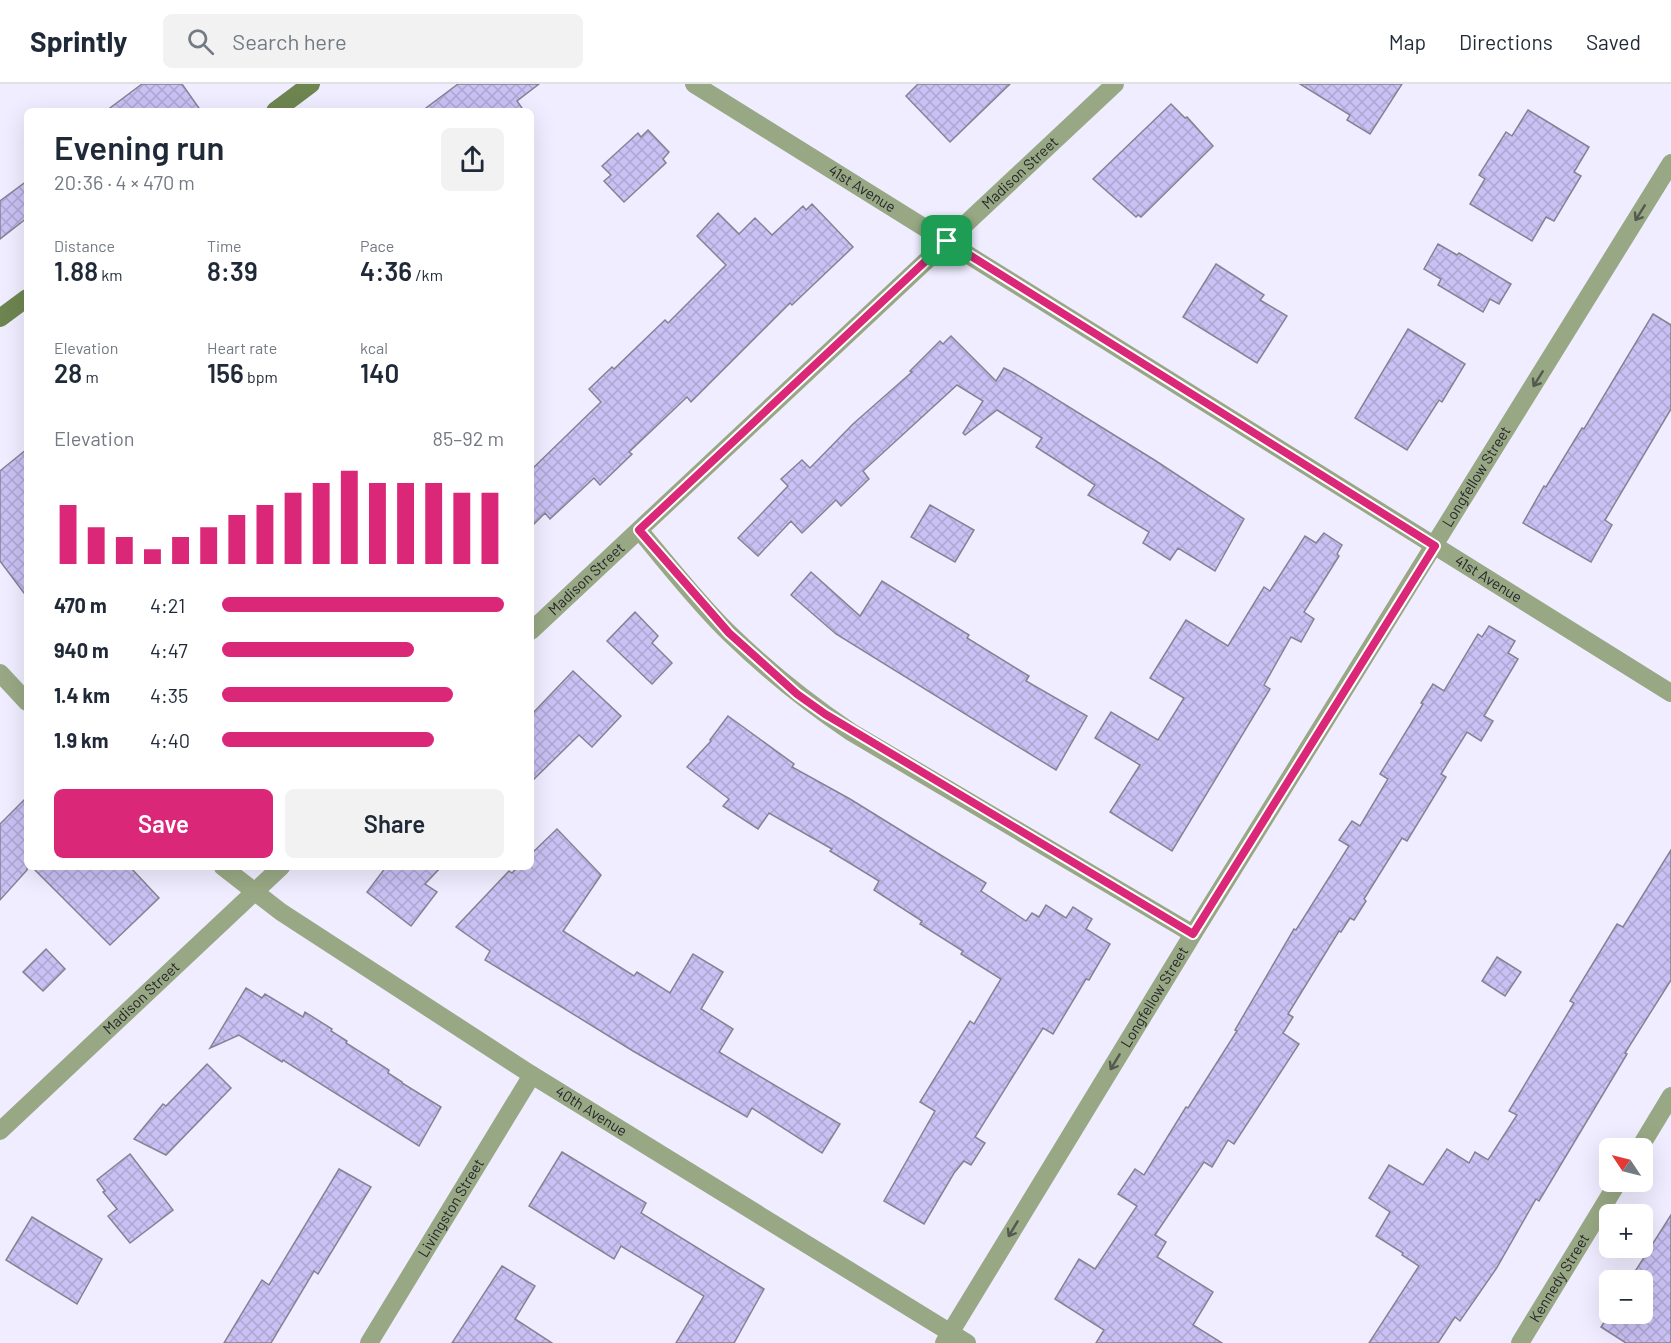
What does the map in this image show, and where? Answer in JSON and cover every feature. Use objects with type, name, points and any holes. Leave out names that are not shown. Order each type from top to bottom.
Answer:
[{"type":"street","points":[[279,108],[310,84]]},
{"type":"street","name":"41st Avenue","points":[[694,84],[1671,693]]},
{"type":"street","name":"Madison Street","points":[[534,628],[1115,84]]},
{"type":"street","name":"Longfellow Street","points":[[947,1338],[1193,934],[1671,163]]},
{"type":"street","points":[[0,318],[24,300]]},
{"type":"street","points":[[639,530],[729,633],[797,694],[825,714],[1193,934]]},
{"type":"street","points":[[0,673],[24,699]]},
{"type":"street","name":"40th Avenue","points":[[227,870],[281,912],[532,1075],[947,1338],[967,1343]]},
{"type":"street","name":"Madison Street","points":[[0,1131],[278,870]]},
{"type":"street","name":"Livingston Street","points":[[369,1343],[532,1075]]},
{"type":"street","points":[[1646,1138],[1671,1096]]},
{"type":"street","name":"Kennedy Street","points":[[1520,1343],[1612,1192]]},
{"type":"building","points":[[142,84],[182,84],[199,108],[110,108]]},
{"type":"building","points":[[458,84],[539,84],[517,101],[522,108],[426,108]]},
{"type":"building","points":[[918,84],[1010,84],[950,142],[906,96]]},
{"type":"building","points":[[1300,84],[1402,84],[1370,134],[1347,120],[1350,115]]},
{"type":"building","points":[[1171,104],[1185,118],[1187,117],[1213,146],[1141,217],[1138,215],[1136,217],[1093,179]]},
{"type":"building","points":[[1528,110],[1589,147],[1574,172],[1581,176],[1554,221],[1546,217],[1532,241],[1470,204],[1485,179],[1479,175],[1506,132],[1512,136]]},
{"type":"building","points":[[648,130],[669,152],[663,159],[666,163],[624,202],[604,181],[611,175],[602,166],[638,133],[641,137]]},
{"type":"building","points":[[24,183],[24,220],[0,239],[0,201]]},
{"type":"building","points":[[812,204],[853,247],[792,305],[790,303],[691,402],[687,397],[629,452],[632,454],[600,485],[594,478],[550,519],[545,513],[534,524],[534,467],[601,402],[589,389],[612,367],[614,369],[665,320],[668,323],[726,265],[697,236],[718,213],[739,234],[755,218],[772,235],[803,206],[806,210]]},
{"type":"building","points":[[1438,244],[1457,255],[1459,253],[1511,284],[1499,304],[1490,299],[1483,312],[1438,285],[1441,279],[1424,269]]},
{"type":"building","points":[[1216,264],[1264,295],[1260,300],[1287,316],[1257,363],[1183,317]]},
{"type":"building","points":[[1653,314],[1671,325],[1671,409],[1605,520],[1612,525],[1591,562],[1523,523],[1544,486],[1546,487],[1582,428],[1584,429]]},
{"type":"building","points":[[1408,329],[1465,364],[1442,402],[1439,400],[1407,450],[1355,418]]},
{"type":"building","points":[[951,336],[996,381],[1004,368],[1014,373],[1156,461],[1244,519],[1215,571],[1178,548],[1170,560],[1143,543],[1149,532],[1088,495],[1095,485],[1036,447],[1042,438],[997,410],[965,435],[963,433],[983,401],[957,385],[863,471],[869,479],[841,506],[836,500],[802,533],[791,521],[758,556],[738,538],[788,486],[781,479],[802,460],[810,468],[853,424],[912,372],[910,371],[940,341],[943,344]]},
{"type":"building","points":[[24,451],[24,593],[0,561],[0,471]]},
{"type":"building","points":[[930,505],[974,530],[955,562],[911,537]]},
{"type":"building","points":[[1324,533],[1342,545],[1337,554],[1339,556],[1304,612],[1314,619],[1301,642],[1291,637],[1264,685],[1270,689],[1172,851],[1110,812],[1140,765],[1095,738],[1111,712],[1158,740],[1184,698],[1150,678],[1186,620],[1228,646],[1264,587],[1270,591],[1305,536],[1316,543]]},
{"type":"building","points":[[811,572],[860,616],[882,581],[969,635],[967,638],[1029,676],[1026,681],[1087,716],[1056,770],[836,634],[791,595]]},
{"type":"building","points":[[635,612],[658,636],[652,643],[672,663],[652,684],[607,641]]},
{"type":"building","points":[[1489,626],[1515,641],[1508,653],[1518,659],[1484,716],[1493,721],[1481,741],[1467,732],[1441,774],[1446,777],[1407,841],[1402,838],[1364,899],[1366,901],[1354,920],[1350,918],[1341,932],[1339,931],[1288,1014],[1293,1017],[1283,1033],[1299,1044],[1234,1144],[1228,1140],[1212,1167],[1204,1162],[1155,1235],[1166,1242],[1157,1257],[1213,1292],[1193,1325],[1222,1343],[1096,1343],[1104,1330],[1055,1299],[1079,1259],[1095,1269],[1137,1206],[1118,1194],[1135,1169],[1144,1175],[1237,1031],[1235,1030],[1294,929],[1296,930],[1349,846],[1339,840],[1352,821],[1360,826],[1388,779],[1380,774],[1433,684],[1444,691],[1478,634],[1482,637]]},
{"type":"building","points":[[573,671],[621,716],[592,747],[579,735],[534,779],[534,712]]},
{"type":"building","points":[[728,716],[794,764],[792,767],[850,799],[986,883],[981,891],[1026,921],[1032,913],[1039,917],[1046,905],[1066,918],[1073,907],[1092,919],[1086,929],[1110,944],[1053,1034],[1043,1028],[975,1137],[985,1143],[971,1165],[964,1161],[954,1173],[924,1224],[884,1201],[935,1111],[920,1102],[970,1021],[974,1024],[1001,979],[961,954],[963,951],[920,924],[922,921],[874,890],[879,881],[830,851],[832,849],[769,813],[758,829],[723,806],[729,799],[687,767],[711,741]]},
{"type":"building","points":[[24,800],[24,870],[27,870],[0,900],[0,824]]},
{"type":"building","points":[[557,829],[601,875],[563,931],[634,976],[637,972],[670,993],[693,954],[723,972],[701,1009],[733,1029],[719,1052],[840,1124],[822,1153],[752,1108],[747,1117],[633,1051],[485,960],[490,951],[456,927],[509,871],[512,873],[515,870],[534,870],[534,851]]},
{"type":"building","points":[[1671,850],[1671,980],[1625,1053],[1627,1054],[1539,1201],[1536,1199],[1496,1269],[1460,1321],[1455,1317],[1438,1343],[1369,1343],[1419,1266],[1376,1236],[1390,1212],[1369,1198],[1389,1165],[1423,1185],[1447,1149],[1469,1163],[1475,1152],[1488,1160],[1517,1115],[1509,1111],[1574,1003],[1570,1001],[1617,924],[1623,927]]},
{"type":"building","points":[[35,870],[133,870],[159,898],[110,945]]},
{"type":"building","points":[[384,870],[438,870],[425,884],[437,892],[411,926],[367,892]]},
{"type":"building","points":[[46,949],[65,969],[43,991],[23,972]]},
{"type":"building","points":[[1497,957],[1521,972],[1505,996],[1482,981]]},
{"type":"building","points":[[246,988],[262,998],[265,994],[303,1017],[305,1012],[332,1029],[331,1031],[347,1041],[346,1043],[389,1070],[388,1073],[402,1083],[441,1107],[419,1146],[283,1060],[282,1062],[239,1035],[210,1048]]},
{"type":"building","points":[[207,1064],[231,1088],[166,1155],[134,1139],[163,1104],[166,1106]]},
{"type":"building","points":[[562,1152],[646,1203],[641,1213],[764,1289],[734,1343],[676,1343],[704,1296],[621,1246],[614,1259],[529,1206]]},
{"type":"building","points":[[130,1154],[173,1210],[130,1243],[108,1216],[117,1209],[103,1192],[105,1191],[97,1180]]},
{"type":"building","points":[[339,1169],[371,1187],[318,1274],[314,1271],[271,1343],[224,1343],[262,1280],[269,1285]]},
{"type":"building","points":[[1671,1215],[1671,1343],[1626,1343],[1601,1327],[1603,1324],[1653,1324],[1653,1270],[1636,1270],[1644,1258],[1653,1258],[1653,1243]]},
{"type":"building","points":[[32,1217],[102,1259],[77,1304],[6,1260]]},
{"type":"building","points":[[502,1266],[535,1286],[515,1319],[552,1343],[452,1343]]},
{"type":"route","points":[[947,241],[1435,546],[1193,934],[851,732],[797,694],[729,633],[639,530],[947,241]]}]
